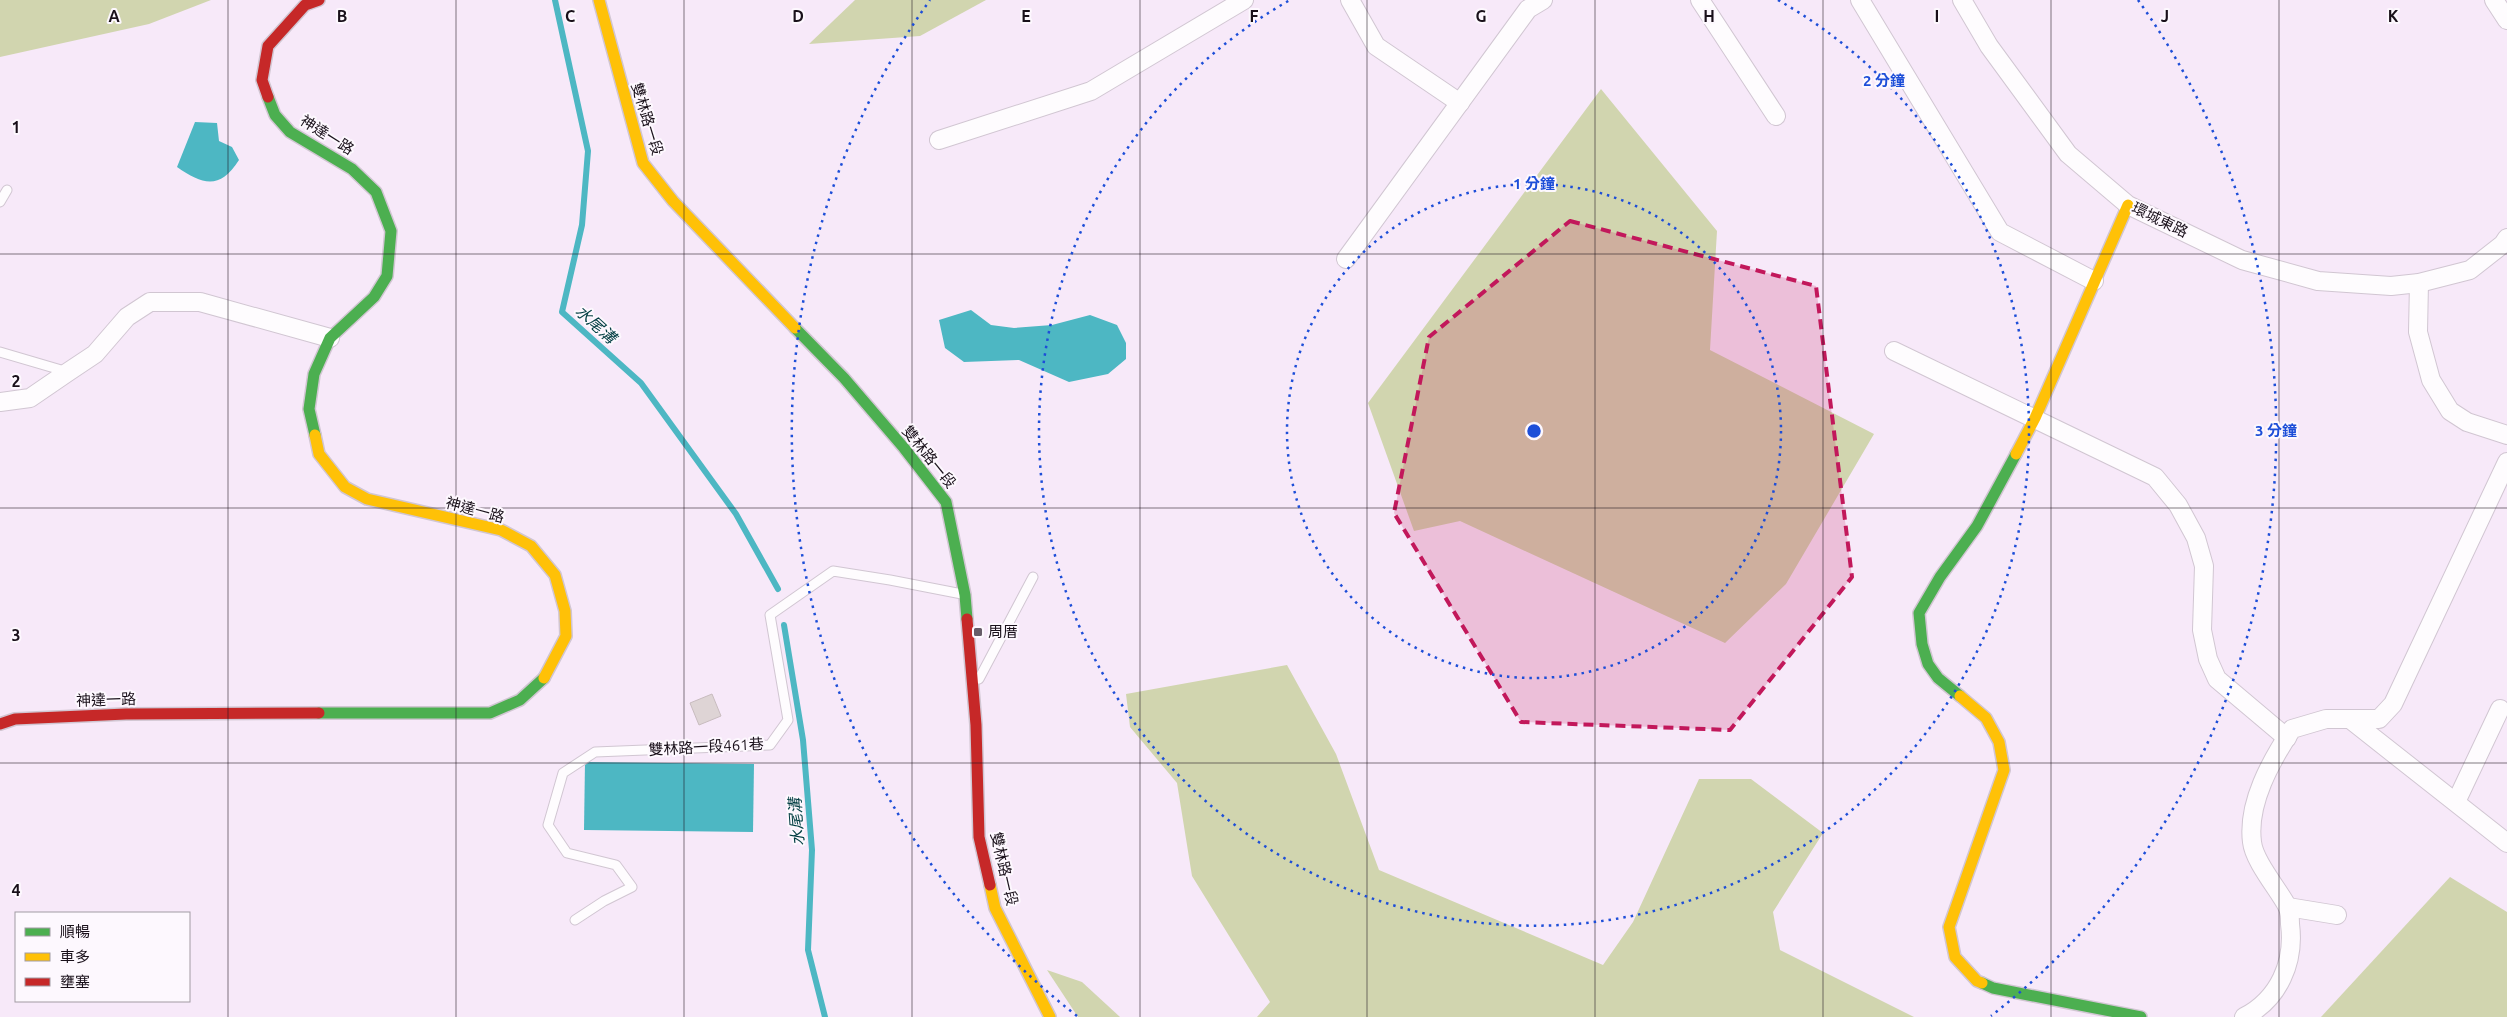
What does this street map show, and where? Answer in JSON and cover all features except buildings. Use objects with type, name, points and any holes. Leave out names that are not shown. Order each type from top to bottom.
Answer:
[{"type":"street","name":"神達一路","points":[[0,724],[15,719],[126,714],[490,713],[520,700],[542,682],[555,661],[566,636],[565,611],[555,575],[531,546],[501,530],[367,499],[345,487],[319,454],[309,409],[314,374],[330,338],[374,297],[387,276],[391,231],[376,192],[352,169],[290,132],[275,115],[262,80],[268,46],[305,5],[319,0]]},
{"type":"street","name":"雙林路一段","points":[[599,0],[643,164],[673,201],[743,276],[844,378],[904,448],[946,502],[965,595],[973,690],[979,837],[995,908],[1050,1017]]},
{"type":"street","points":[[939,140],[1091,91],[1244,0]]},
{"type":"street","points":[[1350,0],[1376,46],[1460,103]]},
{"type":"street","points":[[1346,259],[1528,10],[1543,0]]},
{"type":"street","points":[[1700,0],[1776,116]]},
{"type":"street","points":[[1860,0],[2000,232],[2094,281]]},
{"type":"street","points":[[2494,0],[2507,20]]},
{"type":"street","name":"環城東路","points":[[1967,2],[1989,46],[2068,154],[2128,205],[2242,260],[2308,278],[2391,286],[2419,283],[2470,270],[2503,244],[2507,238]]},
{"type":"street","points":[[2128,205],[2034,418],[1977,526],[1940,577],[1919,613],[1922,644],[1928,664],[1938,678],[1986,718],[1999,742],[2004,770],[1949,927],[1955,957],[1977,981],[1993,988],[2141,1017]]},
{"type":"street","points":[[2419,283],[2418,332],[2431,380],[2450,411],[2467,422],[2507,435]]},
{"type":"street","points":[[0,402],[30,398],[95,354],[127,317],[150,302],[200,302],[330,338]]},
{"type":"street","points":[[1894,351],[2155,477],[2178,505],[2196,538],[2204,566],[2202,630],[2208,659],[2217,679],[2287,738]]},
{"type":"street","points":[[2244,1017],[2268,998],[2283,979],[2293,944],[2288,908],[2268,875],[2252,843],[2255,800],[2292,729],[2326,720],[2379,719],[2393,704],[2507,462]]},
{"type":"street","points":[[2456,802],[2500,709]]},
{"type":"street","points":[[2351,720],[2507,843]]},
{"type":"street","points":[[2288,908],[2337,915]]},
{"type":"lane","points":[[0,202],[7,190]]},
{"type":"lane","points":[[0,352],[68,372]]},
{"type":"lane","name":"雙林路一段461巷","points":[[574,920],[604,901],[632,888],[616,866],[567,852],[548,825],[563,774],[595,752],[770,745],[788,720],[770,615],[833,572],[890,580],[965,595]]},
{"type":"lane","points":[[973,690],[1033,577]]},
{"type":"highlighted area","points":[[1570,221],[1816,286],[1852,577],[1730,730],[1521,722],[1394,513],[1429,337]]},
{"type":"green space","points":[[0,0],[211,0],[149,24],[0,57]]},
{"type":"green space","points":[[855,0],[986,0],[920,36],[809,44]]},
{"type":"green space","points":[[1601,89],[1717,231],[1710,350],[1874,434],[1786,584],[1725,643],[1460,521],[1414,531],[1368,403]]},
{"type":"green space","points":[[1287,665],[1336,754],[1379,870],[1603,965],[1633,922],[1699,779],[1751,779],[1823,833],[1773,912],[1780,950],[1914,1017],[1257,1017],[1270,1002],[1192,876],[1177,783],[1130,727],[1126,694]]},
{"type":"green space","points":[[2450,877],[2507,912],[2507,1017],[2321,1017]]},
{"type":"green space","points":[[1047,970],[1082,982],[1120,1017],[1078,1017]]},
{"type":"water","points":[[195,122],[217,123],[219,141],[232,147],[239,160],[232,170],[218,180],[211,182],[203,181],[177,167]]},
{"type":"water","points":[[971,310],[991,325],[1014,328],[1052,325],[1090,315],[1117,325],[1126,343],[1126,359],[1108,374],[1069,382],[1019,360],[964,362],[945,348],[939,320]]},
{"type":"water","points":[[585,762],[754,764],[753,832],[584,830]]},
{"type":"waterway","name":"水尾溝","points":[[555,0],[588,151],[582,225],[562,312],[641,383],[736,514],[778,589]]},
{"type":"waterway","name":"水尾溝","points":[[784,625],[803,740],[812,850],[808,950],[825,1017]]},
{"type":"traffic: fast","points":[[268,97],[275,115],[290,132],[352,169],[376,192],[391,231],[387,276],[374,297],[330,338],[314,374],[309,409],[315,435]]},
{"type":"traffic: fast","points":[[795,328],[844,378],[904,448],[946,502],[965,595],[967,619]]},
{"type":"traffic: fast","points":[[1960,696],[1938,678],[1928,664],[1922,644],[1919,613],[1940,577],[1977,526],[2016,454]]},
{"type":"traffic: fast","points":[[319,713],[490,713],[520,700],[544,678]]},
{"type":"traffic: fast","points":[[1982,983],[1993,988],[2141,1017]]},
{"type":"traffic: slow","points":[[599,0],[643,163],[673,201],[795,328]]},
{"type":"traffic: slow","points":[[2016,454],[2035,418],[2128,205]]},
{"type":"traffic: slow","points":[[315,435],[319,454],[345,487],[367,499],[501,530],[531,546],[555,575],[565,611],[566,636],[544,678]]},
{"type":"traffic: slow","points":[[1960,696],[1986,718],[1999,742],[2004,770],[1949,927],[1955,957],[1977,981],[1982,983]]},
{"type":"traffic: slow","points":[[990,885],[995,908],[1050,1017]]},
{"type":"traffic: jam","points":[[268,97],[262,80],[268,46],[305,5],[319,0]]},
{"type":"traffic: jam","points":[[967,619],[976,725],[979,837],[990,885]]},
{"type":"traffic: jam","points":[[0,724],[15,719],[126,714],[319,713]]},
{"type":"place","name":"周厝","points":[[978,632]]}]
